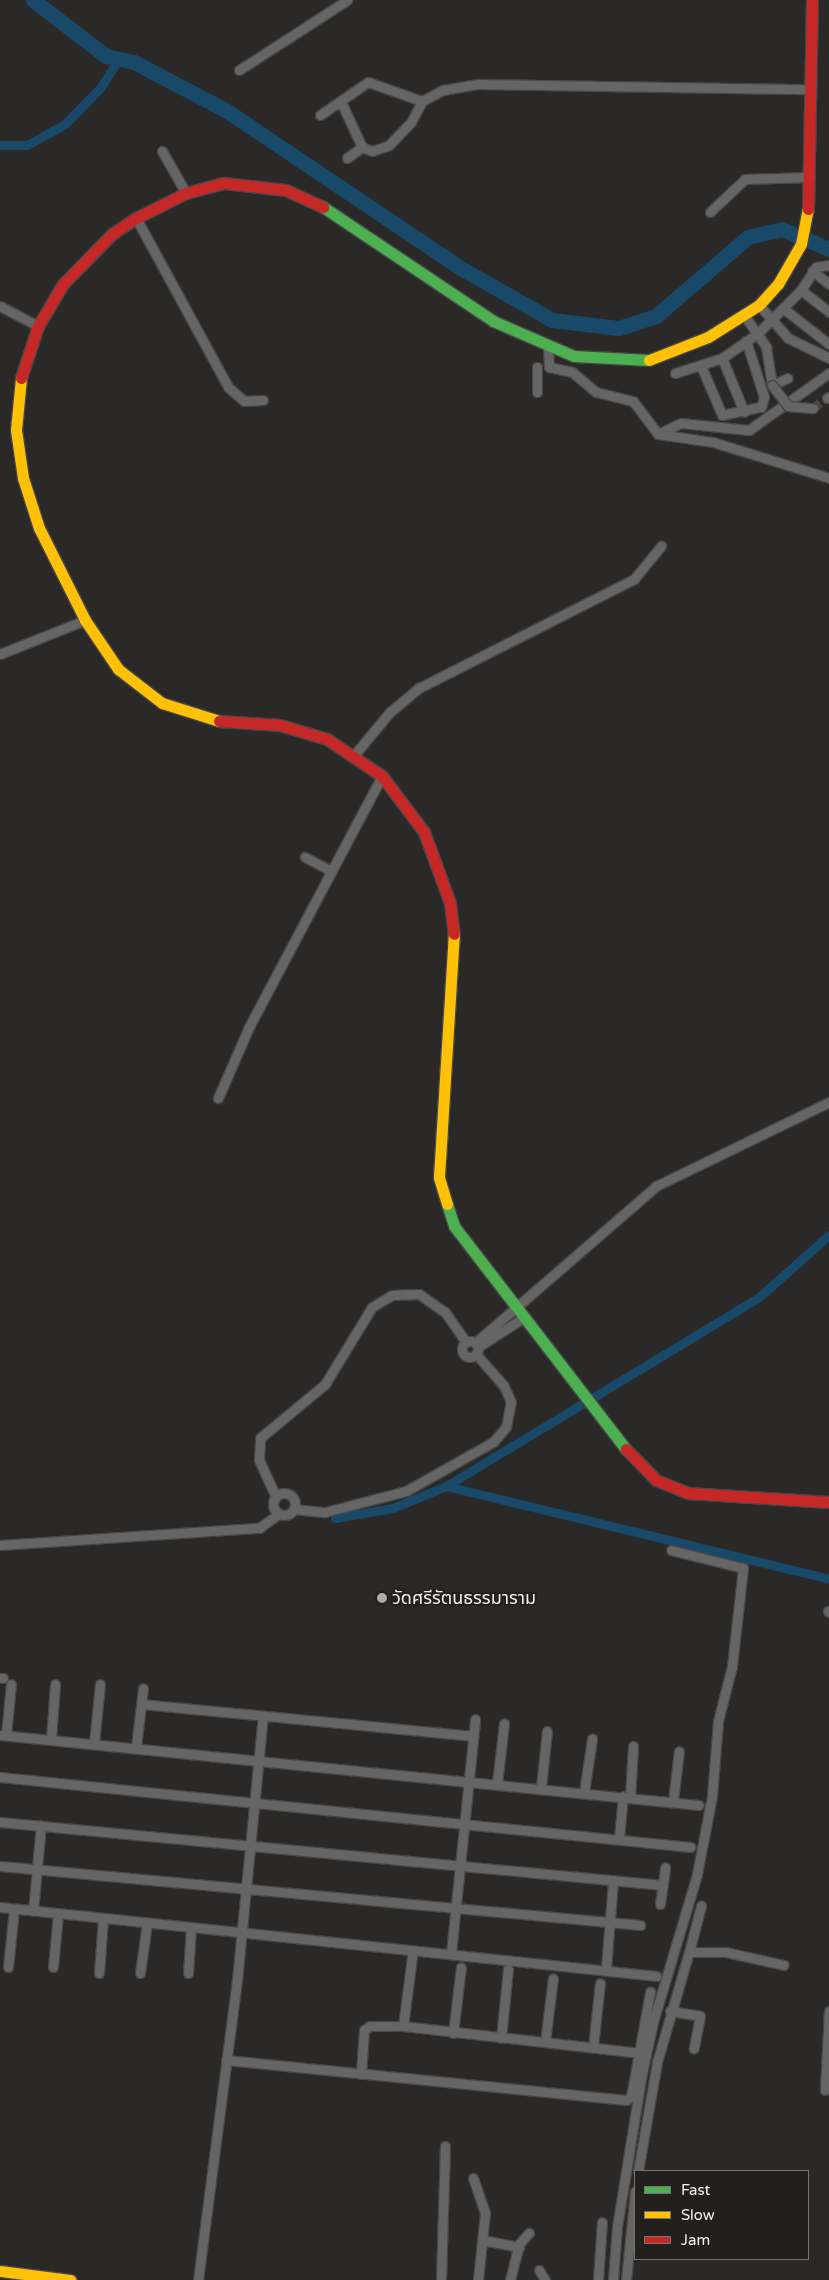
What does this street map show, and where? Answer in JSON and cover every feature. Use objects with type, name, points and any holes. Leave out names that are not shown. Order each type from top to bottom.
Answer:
[{"type":"street","points":[[239,70],[347,0]]},
{"type":"street","points":[[812,0],[810,177],[808,218],[801,244],[778,284],[759,305],[683,349],[634,363],[590,360],[548,348],[458,301],[301,195],[251,183],[186,192],[136,218],[95,249],[63,284],[38,326],[19,384],[16,430],[23,478],[39,528],[85,620],[118,669],[162,703],[223,722],[303,730],[355,754],[382,776],[424,832],[450,903],[456,946],[439,1177],[445,1203],[454,1226],[514,1307],[596,1412],[646,1472],[678,1490],[829,1502]]},
{"type":"street","points":[[320,116],[341,102],[358,85],[368,82],[422,101]]},
{"type":"street","points":[[341,102],[362,147],[372,151],[389,145],[411,122],[422,101],[443,90],[478,84],[810,89]]},
{"type":"street","points":[[347,158],[362,147]]},
{"type":"street","points":[[162,151],[186,192]]},
{"type":"street","points":[[710,212],[746,178],[810,177]]},
{"type":"street","points":[[136,218],[228,387],[244,401],[263,400]]},
{"type":"street","points":[[675,373],[722,358],[746,342],[772,322],[801,290],[812,271],[820,264],[829,265]]},
{"type":"street","points":[[812,271],[829,284]]},
{"type":"street","points":[[801,290],[829,312]]},
{"type":"street","points":[[759,305],[772,322],[804,345],[829,358]]},
{"type":"street","points":[[0,306],[38,326]]},
{"type":"street","points":[[784,309],[829,344]]},
{"type":"street","points":[[744,315],[766,347],[772,386],[788,406],[813,408]]},
{"type":"street","points":[[701,366],[720,413],[744,412],[765,401],[746,342]]},
{"type":"street","points":[[548,348],[550,366],[572,372],[596,392],[633,401],[658,434],[708,441],[829,478]]},
{"type":"street","points":[[722,358],[744,412]]},
{"type":"street","points":[[537,392],[538,367]]},
{"type":"street","points":[[658,434],[681,423],[749,430],[829,373]]},
{"type":"street","points":[[772,386],[788,378]]},
{"type":"street","points":[[355,754],[390,712],[419,688],[634,579],[661,546]]},
{"type":"street","points":[[0,654],[85,620]]},
{"type":"street","points":[[218,1098],[249,1027],[382,776]]},
{"type":"street","points":[[305,857],[331,872]]},
{"type":"street","points":[[474,1347],[492,1326],[593,1246],[656,1186],[829,1102]]},
{"type":"street","points":[[0,1545],[259,1528],[278,1514],[286,1515],[294,1509],[325,1512],[406,1491],[493,1442],[506,1427],[511,1402],[504,1386],[446,1312],[419,1294],[398,1294],[372,1307],[325,1384],[260,1438],[259,1460],[276,1497],[273,1504],[278,1514]]},
{"type":"street","points":[[474,1347],[499,1334],[523,1318]]},
{"type":"street","points":[[492,1326],[499,1334]]},
{"type":"street","points":[[276,1497],[290,1496],[294,1509]]},
{"type":"street","points":[[613,2280],[616,2226],[649,2041],[697,1874],[712,1796],[717,1729],[732,1666],[744,1568],[671,1550]]},
{"type":"street","points":[[11,1684],[3,1735],[258,1758],[698,1805]]},
{"type":"street","points":[[51,1739],[55,1684]]},
{"type":"street","points":[[94,1743],[100,1684]]},
{"type":"street","points":[[136,1747],[143,1688]]},
{"type":"street","points":[[141,1704],[473,1736]]},
{"type":"street","points":[[198,2280],[242,1932],[253,1802],[263,1716]]},
{"type":"street","points":[[451,1952],[475,1718]]},
{"type":"street","points":[[497,1783],[504,1723]]},
{"type":"street","points":[[541,1787],[547,1731]]},
{"type":"street","points":[[584,1792],[592,1739]]},
{"type":"street","points":[[619,1838],[634,1746]]},
{"type":"street","points":[[673,1801],[679,1750]]},
{"type":"street","points":[[0,1778],[464,1822],[690,1847]]},
{"type":"street","points":[[0,1822],[663,1885]]},
{"type":"street","points":[[33,1911],[41,1825]]},
{"type":"street","points":[[0,1866],[456,1910],[640,1925]]},
{"type":"street","points":[[660,1904],[665,1867]]},
{"type":"street","points":[[606,1968],[613,1881]]},
{"type":"street","points":[[638,2170],[670,2011],[689,1952],[701,1906]]},
{"type":"street","points":[[0,1908],[606,1968],[656,1976]]},
{"type":"street","points":[[8,1967],[14,1909]]},
{"type":"street","points":[[53,1967],[58,1914]]},
{"type":"street","points":[[99,1973],[103,1918]]},
{"type":"street","points":[[140,1973],[147,1923]]},
{"type":"street","points":[[188,1973],[192,1928]]},
{"type":"street","points":[[689,1952],[726,1952],[784,1965]]},
{"type":"street","points":[[402,2026],[412,1957]]},
{"type":"street","points":[[453,2033],[460,1967]]},
{"type":"street","points":[[501,2038],[508,1969]]},
{"type":"street","points":[[545,2042],[553,1978]]},
{"type":"street","points":[[593,2047],[600,1983]]},
{"type":"street","points":[[226,2060],[626,2100],[631,2097],[650,1992]]},
{"type":"street","points":[[670,2011],[700,2016],[694,2048]]},
{"type":"street","points":[[825,2090],[828,2069],[829,2011]]},
{"type":"street","points":[[360,2074],[366,2028],[402,2026],[640,2053]]},
{"type":"street","points":[[441,2280],[445,2146]]},
{"type":"street","points":[[472,2178],[484,2203],[478,2280]]},
{"type":"street","points":[[626,2280],[634,2201]]},
{"type":"street","points":[[598,2280],[602,2222]]},
{"type":"street","points":[[510,2280],[519,2247],[529,2233]]},
{"type":"street","points":[[482,2240],[519,2247]]},
{"type":"street","points":[[539,2270],[546,2280]]},
{"type":"street","points":[[0,2271],[70,2280]]},
{"type":"waterway","points":[[33,0],[106,56],[134,62],[227,111],[459,267],[552,320],[619,328],[656,316],[748,237],[782,229],[829,249]]},
{"type":"waterway","points":[[0,145],[27,145],[65,124],[100,88],[119,59]]},
{"type":"waterway","points":[[335,1518],[393,1508],[446,1486],[758,1298],[829,1235]]},
{"type":"waterway","points":[[446,1486],[829,1579]]},
{"type":"tunnel","points":[[813,408],[827,398]]},
{"type":"traffic: fast","points":[[323,207],[493,321],[574,356],[649,360]]},
{"type":"traffic: fast","points":[[447,1204],[454,1226],[626,1449]]},
{"type":"traffic: slow","points":[[649,360],[708,337],[759,305],[778,284],[801,244],[808,209]]},
{"type":"traffic: slow","points":[[21,378],[16,430],[23,478],[39,528],[85,620],[118,669],[162,703],[219,721]]},
{"type":"traffic: slow","points":[[447,1204],[439,1177],[454,934]]},
{"type":"traffic: slow","points":[[0,2271],[70,2280]]},
{"type":"traffic: jam","points":[[808,209],[812,0]]},
{"type":"traffic: jam","points":[[21,378],[38,326],[63,284],[112,234],[136,218],[186,193],[224,183],[286,190],[323,207]]},
{"type":"traffic: jam","points":[[219,721],[280,725],[327,739],[382,776],[424,832],[450,903],[454,934]]},
{"type":"traffic: jam","points":[[626,1449],[656,1480],[688,1493],[829,1502]]},
{"type":"place","name":"วัดศรีรัตนธรรมาราม","points":[[382,1598]]}]
